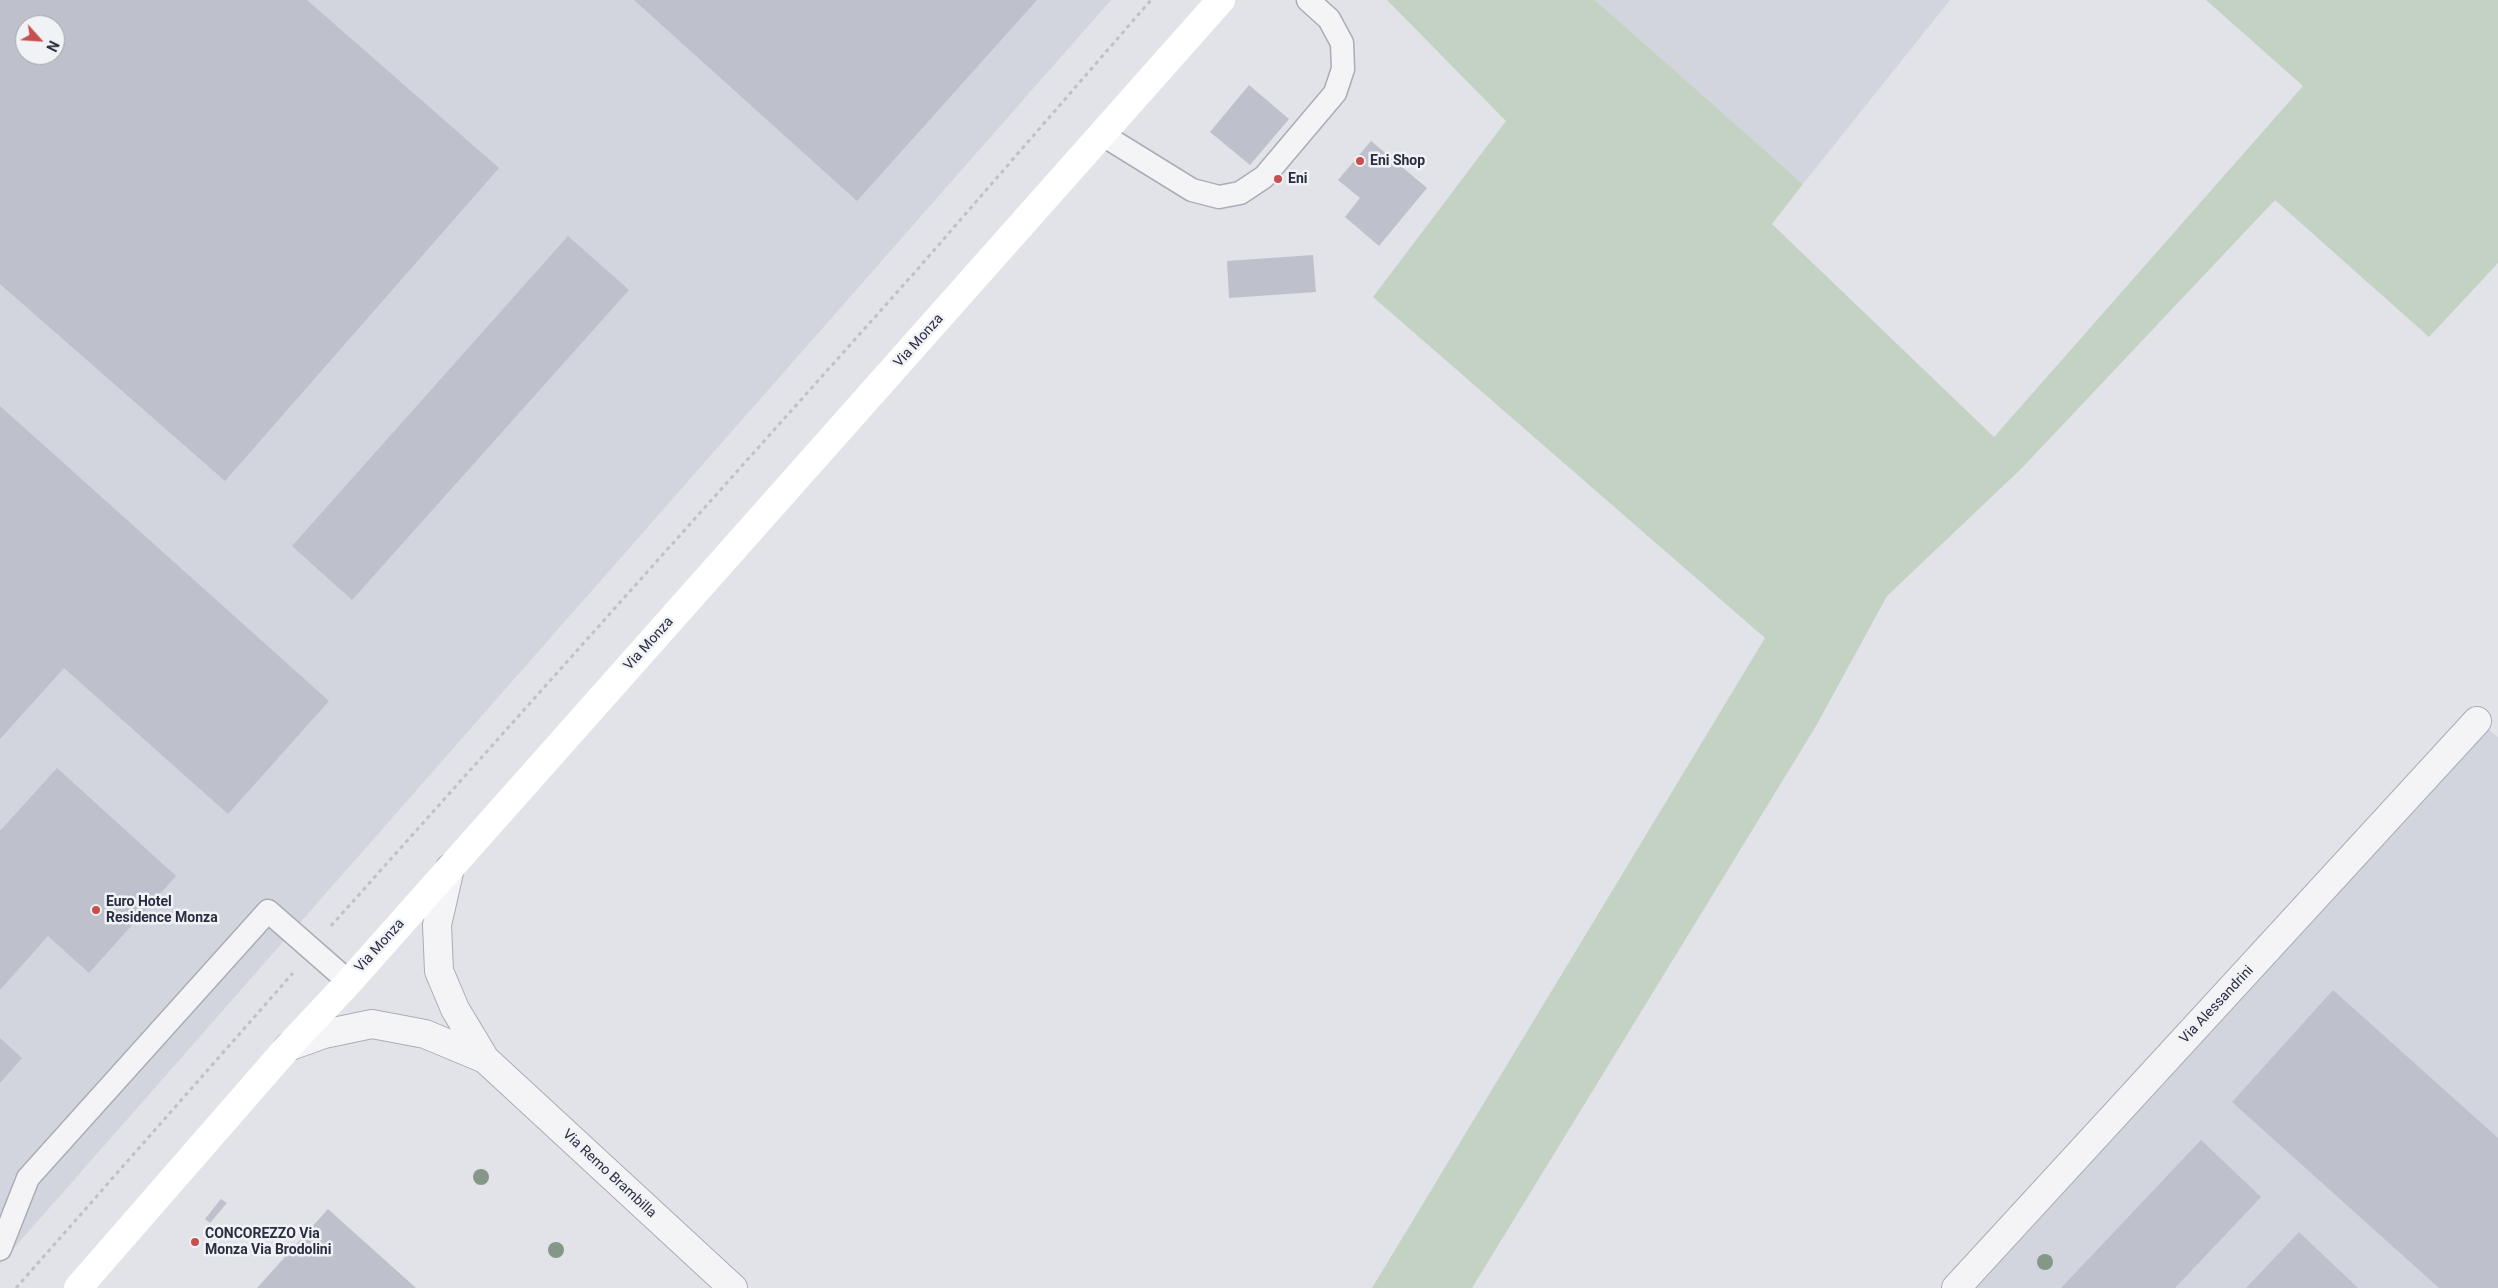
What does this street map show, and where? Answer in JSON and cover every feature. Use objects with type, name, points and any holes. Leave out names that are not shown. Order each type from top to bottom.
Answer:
[{"type":"main road","name":"Via Monza","points":[[78,1288],[288,1047],[349,982],[1221,0]]},
{"type":"street","name":"Via Alessandrini","points":[[1956,1288],[2478,721]]},
{"type":"street","name":"Via Remo Brambilla","points":[[450,868],[437,925],[439,970],[455,1009],[485,1059],[733,1288]]},
{"type":"street","name":"Via Remo Brambilla","points":[[288,1047],[324,1034],[372,1024],[426,1034],[485,1059]]},
{"type":"lane","points":[[1103,134],[1192,190],[1219,197],[1240,193],[1248,188],[1264,177],[1335,93],[1344,70],[1342,43],[1329,20],[1308,0]]},
{"type":"lane","points":[[0,1249],[28,1178],[268,911],[349,982]]},
{"type":"path","points":[[16,1288],[285,984],[311,950],[916,271],[1151,0]]},
{"type":"shaded area","points":[[0,0],[1111,0],[0,1264]]},
{"type":"shaded area","points":[[1595,0],[1950,0],[1803,184]]},
{"type":"shaded area","points":[[2477,721],[2498,737],[2498,1288],[1969,1288]]},
{"type":"green space","points":[[1387,0],[1595,0],[1803,184],[1772,224],[1994,437],[2303,86],[2206,0],[2498,0],[2498,263],[2429,337],[2275,200],[2021,469],[1887,596],[1816,726],[1472,1288],[1372,1288],[1765,638],[1373,297],[1506,121]]},
{"type":"building","points":[[0,0],[307,0],[499,168],[225,481],[0,284]]},
{"type":"building","points":[[634,0],[1037,0],[857,201]]},
{"type":"building","points":[[1249,85],[1289,119],[1250,165],[1210,132]]},
{"type":"building","points":[[1371,141],[1427,188],[1379,246],[1345,217],[1360,198],[1338,180]]},
{"type":"building","points":[[568,236],[629,290],[352,600],[292,546]]},
{"type":"building","points":[[1313,255],[1316,292],[1229,298],[1227,261]]},
{"type":"building","points":[[0,406],[329,701],[228,814],[64,668],[0,739]]},
{"type":"building","points":[[57,768],[176,876],[89,973],[48,936],[0,990],[0,831]]},
{"type":"building","points":[[2333,990],[2498,1138],[2498,1288],[2439,1288],[2232,1102]]},
{"type":"building","points":[[0,1038],[22,1058],[0,1083]]},
{"type":"building","points":[[2201,1140],[2261,1197],[2175,1288],[2061,1288]]},
{"type":"building","points":[[221,1199],[227,1203],[210,1223],[205,1219]]},
{"type":"building","points":[[328,1209],[416,1288],[257,1288]]},
{"type":"building","points":[[2299,1232],[2358,1288],[2246,1288]]},
{"type":"place","name":"Eni Shop","points":[[1360,161]]},
{"type":"place","name":"Eni","points":[[1278,179]]},
{"type":"place","name":"Euro Hotel Residence Monza","points":[[96,910]]},
{"type":"place","name":"CONCOREZZO Via Monza Via Brodolini","points":[[195,1242]]}]
